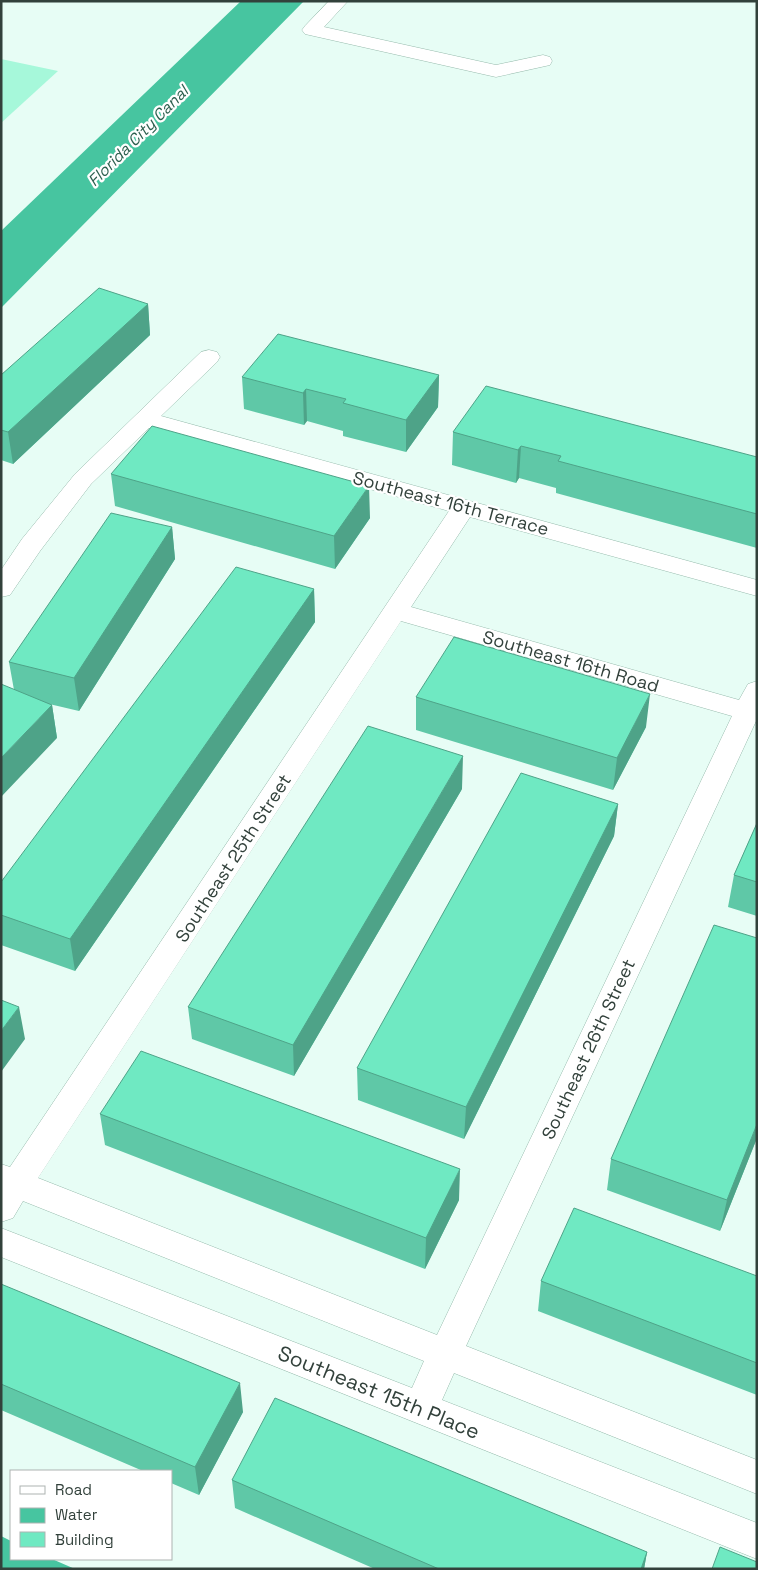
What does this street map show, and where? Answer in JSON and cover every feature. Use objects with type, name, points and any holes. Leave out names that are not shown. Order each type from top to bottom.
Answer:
[{"type":"street","points":[[340,1],[311,30],[496,71],[543,61]]},
{"type":"street","points":[[1,589],[31,546],[83,479],[209,357]]},
{"type":"street","name":"Southeast 16th Terrace","points":[[144,419],[757,588]]},
{"type":"street","name":"Southeast 25th Street","points":[[7,1190],[464,507]]},
{"type":"street","name":"Southeast 16th Road","points":[[395,611],[752,701]]},
{"type":"street","name":"Southeast 26th Street","points":[[420,1408],[752,701]]},
{"type":"street","points":[[7,1190],[445,1354],[757,1477]]},
{"type":"street","name":"Southeast 15th Place","points":[[1,1242],[757,1541]]},
{"type":"shaded area","points":[[1,59],[58,71],[1,123]]},
{"type":"water","name":"Florida City Canal","points":[[241,1],[304,1],[1,308],[1,231]]},
{"type":"water","points":[[1,1536],[10,1540],[10,1560],[54,1560],[75,1569],[1,1569]]},
{"type":"building","points":[[99,288],[148,304],[8,432],[1,430],[1,375]]},
{"type":"building","points":[[278,334],[439,375],[406,420],[343,403],[346,399],[306,389],[303,393],[242,377]]},
{"type":"building","points":[[486,386],[757,457],[757,514],[558,461],[561,456],[521,446],[518,450],[453,432]]},
{"type":"building","points":[[152,426],[369,486],[334,536],[111,474]]},
{"type":"building","points":[[111,513],[172,527],[74,678],[9,662]]},
{"type":"building","points":[[236,567],[314,589],[70,939],[1,915],[1,882]]},
{"type":"building","points":[[454,637],[650,694],[617,758],[416,697]]},
{"type":"building","points":[[1,684],[52,705],[1,758]]},
{"type":"building","points":[[368,726],[463,756],[293,1045],[188,1007]]},
{"type":"building","points":[[521,773],[618,804],[466,1107],[357,1068]]},
{"type":"building","points":[[757,823],[757,882],[734,875]]},
{"type":"building","points":[[714,925],[757,938],[757,1124],[727,1200],[611,1159]]},
{"type":"building","points":[[1,1000],[19,1007],[1,1031]]},
{"type":"building","points":[[141,1051],[460,1169],[426,1238],[100,1114]]},
{"type":"building","points":[[574,1208],[757,1276],[757,1363],[541,1281]]},
{"type":"building","points":[[1,1284],[240,1383],[195,1467],[1,1384]]},
{"type":"building","points":[[275,1398],[647,1552],[641,1569],[439,1569],[232,1480]]},
{"type":"building","points":[[720,1547],[757,1562],[757,1569],[712,1569]]}]
